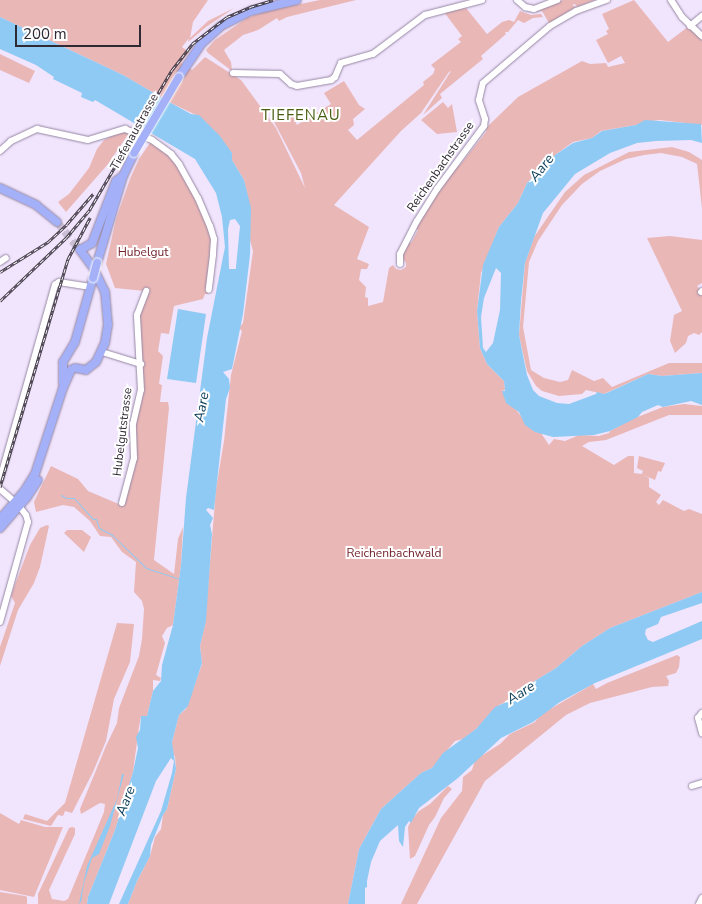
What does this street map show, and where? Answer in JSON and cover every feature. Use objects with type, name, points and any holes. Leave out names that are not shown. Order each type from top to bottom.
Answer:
[{"type":"main road","name":"Tiefenaustrasse","points":[[72,364],[90,287],[130,160],[185,66],[204,41],[226,23],[251,11],[297,0]]},
{"type":"main road","points":[[0,528],[40,475],[50,443],[50,433],[72,364],[92,366],[102,352],[108,332],[107,302],[99,278],[80,250],[92,243],[116,181],[124,176]]},
{"type":"main road","points":[[0,188],[36,205],[57,222]]},
{"type":"main road","points":[[0,519],[17,504]]},
{"type":"street","points":[[233,72],[280,74],[297,86],[331,80],[336,77],[341,63],[373,54],[425,15],[482,0]]},
{"type":"street","points":[[518,0],[525,7],[534,9],[557,0]]},
{"type":"street","name":"Reichenbachstrasse","points":[[400,264],[400,254],[420,215],[445,178],[482,130],[485,119],[479,96],[484,83],[546,28],[576,11],[607,0]]},
{"type":"street","points":[[671,0],[690,26],[702,36]]},
{"type":"street","points":[[690,26],[702,16]]},
{"type":"street","points":[[0,151],[11,141],[37,129],[88,140],[119,129],[125,129],[152,140],[171,154],[179,164],[198,198],[210,226],[214,239],[209,290]]},
{"type":"street","points":[[0,479],[1,468],[55,285],[59,282],[90,287]]},
{"type":"street","name":"Hubelgutstrasse","points":[[122,502],[134,458],[133,428],[140,395],[141,364],[137,315],[146,291]]},
{"type":"street","points":[[102,352],[141,364]]},
{"type":"street","points":[[0,489],[17,504],[26,515],[28,522],[0,622]]},
{"type":"street","points":[[702,713],[698,718],[702,733]]},
{"type":"street","points":[[692,786],[702,783]]},
{"type":"street","points":[[699,904],[702,898]]},
{"type":"green space","name":"Reichenbachwald","points":[[0,0],[208,0],[193,22],[190,38],[208,21],[234,8],[188,42],[189,38],[182,47],[189,52],[181,63],[192,70],[205,57],[241,80],[276,128],[305,188],[301,173],[273,120],[292,114],[297,125],[331,104],[324,93],[344,81],[359,105],[365,109],[353,119],[354,125],[348,130],[357,140],[424,85],[423,82],[433,74],[435,69],[431,65],[461,42],[458,39],[462,36],[444,12],[466,8],[487,34],[502,22],[509,20],[514,22],[520,11],[531,15],[541,14],[543,17],[533,18],[524,23],[518,20],[508,32],[505,32],[506,34],[481,56],[483,59],[440,94],[442,98],[423,115],[451,71],[449,72],[421,113],[401,131],[334,205],[369,227],[357,259],[369,264],[367,269],[361,269],[359,280],[366,287],[365,297],[368,298],[368,306],[383,302],[389,268],[393,265],[396,269],[401,270],[406,267],[402,257],[408,242],[411,243],[418,230],[415,228],[426,210],[458,165],[486,132],[487,127],[518,97],[582,61],[590,64],[606,63],[608,67],[625,63],[621,56],[608,63],[596,40],[608,34],[606,31],[609,29],[602,14],[634,0],[668,42],[689,26],[702,38],[702,125],[660,120],[643,122],[601,131],[592,138],[573,142],[555,155],[527,183],[518,203],[499,227],[481,273],[477,311],[480,348],[487,364],[504,381],[505,390],[502,391],[524,420],[535,432],[541,433],[549,445],[554,439],[565,441],[579,435],[599,436],[609,433],[630,420],[663,407],[684,404],[702,406],[702,415],[669,415],[606,440],[589,442],[582,446],[614,465],[628,456],[634,456],[634,473],[642,474],[643,471],[637,468],[639,456],[665,463],[661,472],[658,471],[655,480],[643,475],[649,478],[649,487],[661,495],[656,502],[659,505],[663,500],[684,511],[689,509],[702,514],[702,592],[610,628],[582,646],[556,668],[525,687],[509,701],[499,705],[476,729],[463,739],[455,741],[432,768],[421,773],[381,809],[359,849],[348,904],[128,904],[150,856],[155,837],[161,829],[176,769],[175,757],[171,747],[172,742],[179,715],[186,709],[202,664],[200,646],[205,624],[216,489],[224,441],[231,375],[242,331],[239,328],[243,323],[253,251],[250,240],[248,198],[244,180],[232,160],[232,153],[200,117],[171,103],[123,75],[0,17]]},
{"type":"green space","points":[[320,0],[356,0],[287,17],[279,21],[277,18],[258,30],[243,35],[224,50],[231,62],[232,71],[206,50],[215,40],[247,18],[266,11]]},
{"type":"green space","points":[[563,0],[595,0],[577,7],[575,4],[572,5],[576,7],[549,23],[542,11],[532,12],[524,10],[537,10]]},
{"type":"green space","points":[[0,54],[35,71],[29,83],[0,70]]},
{"type":"green space","points":[[443,102],[448,108],[452,104],[457,132],[437,134],[421,120]]},
{"type":"green space","points":[[118,133],[129,133],[108,164],[66,212],[58,202],[69,194],[89,168],[97,149],[104,140]]},
{"type":"green space","name":"Hubelgut","points":[[152,140],[173,156],[210,226],[213,255],[208,294],[205,294],[203,299],[174,306],[169,334],[161,333],[158,351],[163,356],[159,384],[162,385],[160,402],[168,402],[169,408],[154,560],[174,574],[178,539],[183,527],[181,565],[173,625],[167,628],[162,636],[165,643],[156,675],[161,678],[160,681],[153,680],[153,691],[147,716],[141,716],[133,772],[115,830],[88,897],[87,904],[38,904],[38,894],[69,828],[72,827],[75,828],[75,834],[49,890],[52,899],[64,901],[68,899],[104,812],[105,804],[100,803],[81,814],[80,809],[117,723],[119,708],[139,656],[142,639],[144,609],[142,601],[134,592],[136,562],[122,552],[111,537],[100,536],[90,521],[74,507],[63,505],[36,512],[34,502],[51,466],[78,479],[88,491],[121,505],[134,458],[133,435],[139,400],[137,315],[145,291],[115,288],[106,264],[116,219],[130,179],[139,159]]},
{"type":"green space","points":[[672,147],[689,152],[702,160],[702,208],[697,164],[682,157],[661,153],[644,155],[626,159],[600,171],[582,184],[562,205],[538,241],[529,262],[523,327],[531,370],[544,378],[560,382],[568,380],[572,370],[594,381],[603,378],[612,387],[669,363],[702,363],[702,373],[662,376],[648,374],[604,394],[586,390],[582,394],[559,396],[542,391],[536,386],[527,371],[519,335],[525,263],[534,237],[565,192],[584,175],[629,152]]},
{"type":"green space","points":[[670,236],[702,240],[702,283],[697,286],[702,293],[702,332],[699,335],[694,333],[688,336],[686,343],[675,353],[670,341],[674,315],[682,311],[647,238]]},
{"type":"green space","points":[[49,526],[40,567],[34,583],[18,610],[0,666],[0,647],[15,603],[11,596],[30,545],[40,528]]},
{"type":"green space","points":[[67,530],[82,530],[91,537],[84,552],[64,533]]},
{"type":"green space","points":[[117,623],[134,624],[130,662],[114,699],[106,741],[93,772],[72,813],[65,811],[63,816],[58,815],[51,826],[23,819],[25,814],[47,821],[65,803]]},
{"type":"green space","points":[[677,655],[680,657],[679,667],[676,673],[666,676],[669,681],[668,686],[652,687],[590,703],[566,715],[485,781],[417,904],[401,904],[441,818],[462,791],[463,777],[472,770],[475,760],[500,744],[510,734],[535,722],[540,715],[593,684],[596,689]]},
{"type":"green space","points":[[448,786],[452,789],[444,798],[429,825],[415,856],[410,859],[408,827],[412,819]]},
{"type":"green space","points":[[0,813],[19,824],[21,820],[45,827],[63,827],[34,897],[0,890]]},
{"type":"green space","points":[[0,892],[25,896],[27,897],[27,904],[0,904]]},
{"type":"water","name":"Aare","points":[[0,17],[123,75],[191,114],[199,115],[220,136],[232,153],[232,160],[244,180],[251,208],[250,255],[243,314],[232,369],[223,372],[229,379],[230,388],[226,399],[214,510],[208,508],[206,510],[213,518],[210,525],[212,534],[206,621],[200,646],[202,663],[188,706],[179,715],[172,742],[176,769],[167,809],[151,845],[150,856],[128,904],[119,904],[161,811],[172,773],[174,761],[171,758],[156,781],[109,904],[87,904],[88,897],[115,830],[133,772],[138,748],[136,737],[140,730],[141,716],[147,716],[153,691],[161,681],[162,665],[173,625],[181,565],[186,498],[207,338],[225,247],[222,217],[216,193],[195,159],[95,100],[93,102],[81,97],[82,93],[53,79],[54,77],[36,65],[0,49]],"holes":[[[235,219],[240,226],[236,269],[229,269],[228,229],[230,220]]]},
{"type":"water","name":"Aare","points":[[645,120],[701,124],[702,143],[691,140],[637,143],[610,153],[575,174],[543,213],[525,263],[521,301],[519,335],[527,375],[533,390],[539,396],[557,403],[569,404],[597,392],[604,394],[648,374],[662,376],[702,373],[702,405],[691,401],[663,407],[658,405],[610,431],[594,435],[553,437],[535,432],[525,425],[519,412],[506,403],[502,391],[505,391],[504,381],[487,364],[480,348],[477,311],[483,265],[499,227],[518,203],[527,183],[555,155],[573,143],[592,138],[602,131],[636,125]],"holes":[[[496,268],[501,273],[500,310],[493,343],[486,352],[483,348],[481,317],[484,298]]]},
{"type":"water","points":[[178,309],[206,314],[196,383],[167,379]]},
{"type":"water","name":"Aare","points":[[702,592],[702,603],[661,617],[658,624],[646,629],[645,634],[648,640],[653,642],[702,621],[702,639],[595,683],[560,702],[533,722],[501,738],[458,778],[419,808],[411,823],[409,821],[405,827],[403,847],[399,841],[398,825],[380,841],[371,862],[367,887],[365,888],[365,904],[348,904],[359,849],[381,809],[421,773],[432,768],[443,753],[476,729],[495,707],[509,701],[525,687],[556,668],[582,646],[610,628]]},
{"type":"water","points":[[122,774],[124,774],[110,826],[99,854],[92,858],[79,904],[87,866],[117,799]]},
{"type":"pier","points":[[154,91],[161,94],[141,130],[134,125]]},
{"type":"waterway","points":[[61,495],[66,498],[74,498],[93,519],[96,519],[99,528],[112,535],[146,568],[180,579]]},
{"type":"tunnel","points":[[57,222],[80,250]]},
{"type":"railway","points":[[0,301],[66,238],[90,209],[172,70],[192,44],[227,17],[273,0]]},
{"type":"railway","points":[[0,272],[48,242],[67,224],[93,194]]},
{"type":"railway","points":[[0,487],[68,259],[90,218]]},
{"type":"district","name":"TIEFENAU","points":[[301,116]]}]
